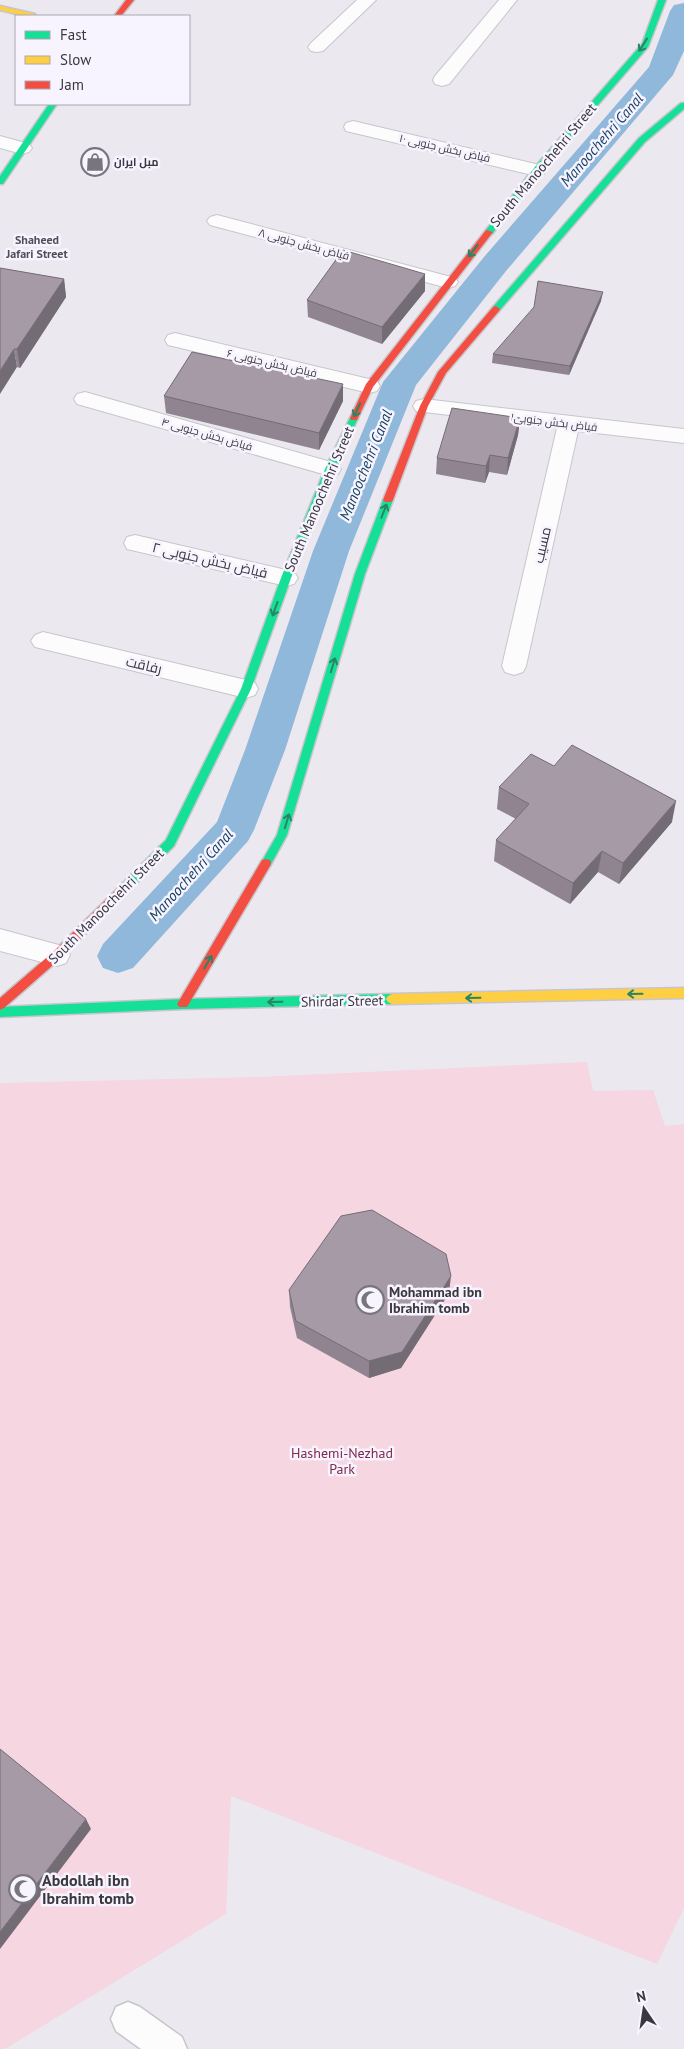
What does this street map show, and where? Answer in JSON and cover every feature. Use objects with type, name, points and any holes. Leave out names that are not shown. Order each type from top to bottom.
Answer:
[{"type":"street","points":[[118,15],[130,0]]},
{"type":"street","points":[[317,47],[368,0]]},
{"type":"street","points":[[442,80],[508,0]]},
{"type":"street","name":"South Manoochehri Street","points":[[0,1005],[56,956],[170,842],[246,689],[286,578],[330,469],[369,386],[537,170],[645,45],[662,0]]},
{"type":"street","points":[[0,8],[28,15]]},
{"type":"street","points":[[0,182],[52,105]]},
{"type":"street","points":[[183,1004],[282,835],[360,574],[424,406],[442,372],[642,140],[684,105]]},
{"type":"street","name":"فیاض بخش جنوبی ۱۰","points":[[352,127],[537,170]]},
{"type":"street","points":[[0,142],[22,148]]},
{"type":"street","name":"فیاض بخش جنوبی ۸","points":[[217,221],[448,282]]},
{"type":"street","name":"فیاض بخش جنوبی ۶","points":[[175,340],[369,386]]},
{"type":"street","name":"فیاض بخش جنوبی ۴","points":[[85,399],[330,469]]},
{"type":"street","name":"فیاض بخش جنوبی۱","points":[[424,406],[684,436]]},
{"type":"street","name":"مسیب","points":[[514,666],[569,424]]},
{"type":"street","name":"فیاض بخش جنوبی ۲","points":[[135,543],[286,578]]},
{"type":"street","name":"رفاقت","points":[[43,641],[246,689]]},
{"type":"street","points":[[0,940],[56,956]]},
{"type":"street","name":"Shirdar Street","points":[[0,1012],[183,1004],[684,993]]},
{"type":"lane","points":[[128,2019],[170,2049]]},
{"type":"green space","name":"Hashemi-Nezhad Park","points":[[587,1062],[593,1091],[653,1090],[665,1126],[684,1124],[684,1908],[657,1964],[231,1796],[226,1914],[5,2049],[0,2049],[0,1083],[258,1077]]},
{"type":"building","points":[[343,250],[425,274],[382,327],[307,300]]},
{"type":"building","points":[[0,268],[64,279],[0,371]]},
{"type":"building","points":[[538,281],[603,292],[570,366],[493,354],[534,307]]},
{"type":"building","points":[[192,352],[343,384],[319,433],[164,396]]},
{"type":"building","points":[[452,408],[520,418],[508,458],[490,455],[486,466],[437,458]]},
{"type":"building","points":[[572,745],[676,801],[623,863],[602,851],[573,883],[496,840],[529,804],[499,787],[531,754],[554,766]]},
{"type":"building","name":"Mohammad ibn Ibrahim tomb","points":[[372,1210],[446,1254],[451,1276],[402,1352],[369,1361],[296,1321],[289,1290],[341,1216]]},
{"type":"building","name":"Abdollah ibn Ibrahim tomb","points":[[0,1749],[86,1819],[0,1932]]},
{"type":"waterway","name":"Manoochehri Canal","points":[[118,956],[234,830],[265,750],[331,551],[400,382],[495,264],[663,69],[684,11]]},
{"type":"traffic: fast","points":[[489,232],[537,170],[645,45],[662,0]]},
{"type":"traffic: fast","points":[[0,182],[52,105]]},
{"type":"traffic: fast","points":[[496,309],[642,140],[684,105]]},
{"type":"traffic: fast","points":[[126,887],[170,843],[246,689],[286,578],[330,469],[354,418]]},
{"type":"traffic: fast","points":[[266,863],[282,835],[360,574],[388,500]]},
{"type":"traffic: fast","points":[[0,1012],[183,1004],[392,999]]},
{"type":"traffic: slow","points":[[0,8],[28,15]]},
{"type":"traffic: slow","points":[[392,999],[684,993]]},
{"type":"traffic: jam","points":[[118,15],[130,0]]},
{"type":"traffic: jam","points":[[354,418],[369,386],[489,232]]},
{"type":"traffic: jam","points":[[388,500],[424,406],[442,372],[496,309]]},
{"type":"traffic: jam","points":[[183,1004],[266,863]]},
{"type":"traffic: jam","points":[[0,1005],[57,955],[126,887]]},
{"type":"place","name":"مبل ایران","points":[[95,162]]},
{"type":"place","name":"Mohammad ibn Ibrahim tomb","points":[[370,1300]]},
{"type":"place","name":"Abdollah ibn Ibrahim tomb","points":[[23,1889]]},
{"type":"district","name":"Shaheed Jafari Street","points":[[37,247]]}]
